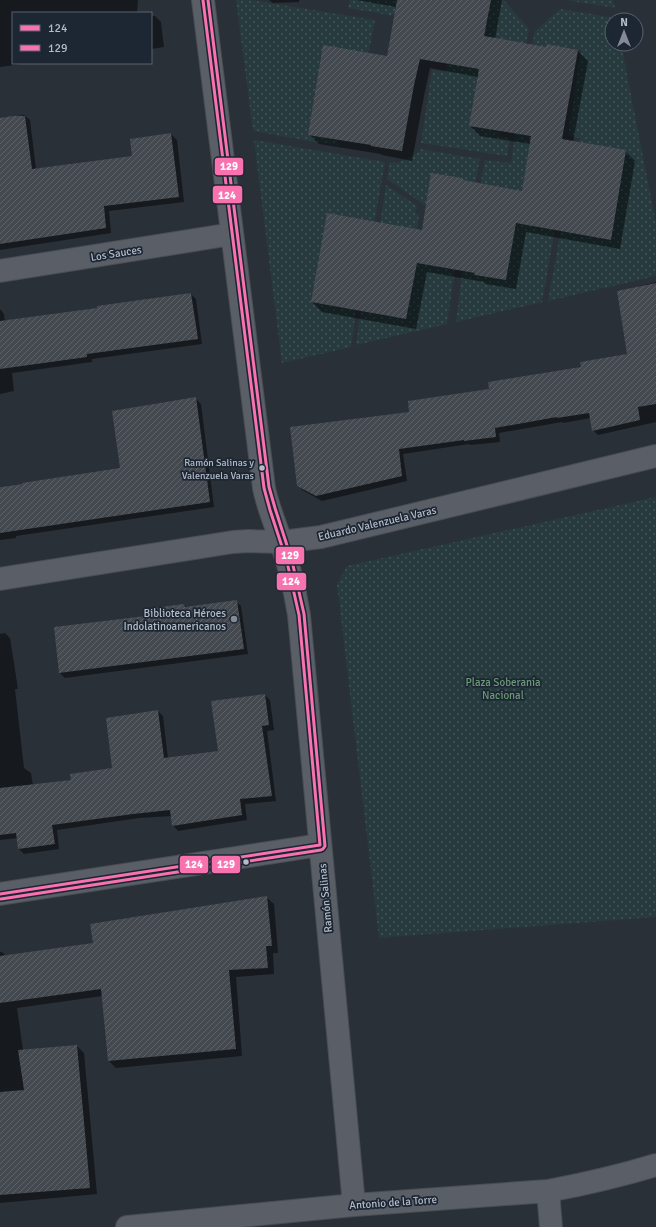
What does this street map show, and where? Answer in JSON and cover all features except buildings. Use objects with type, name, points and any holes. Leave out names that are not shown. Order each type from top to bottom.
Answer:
[{"type":"street","name":"Ramón Salinas","points":[[204,0],[266,502],[282,542],[293,583],[299,615],[354,1205]]},
{"type":"street","name":"Los Sauces","points":[[0,271],[232,234]]},
{"type":"street","name":"Eduardo Valenzuela Varas","points":[[0,579],[233,542],[282,542],[321,537],[656,456]]},
{"type":"street","points":[[0,894],[320,845]]},
{"type":"street","name":"Antonio de la Torre","points":[[127,1227],[235,1222],[354,1205],[548,1191],[624,1175],[656,1165]]},
{"type":"street","points":[[548,1191],[551,1227]]},
{"type":"green space","points":[[236,0],[251,0],[375,20],[367,61],[323,45],[308,135],[339,140],[338,146],[253,131]]},
{"type":"green space","points":[[350,0],[397,0],[394,16],[348,8]]},
{"type":"green space","points":[[491,0],[504,0],[529,29],[523,58],[484,36]]},
{"type":"green space","points":[[566,0],[613,0],[615,8]]},
{"type":"green space","points":[[560,9],[604,16],[604,52],[623,52],[656,223],[656,276],[548,301],[580,138],[568,136],[581,50],[547,44],[544,58],[530,56],[535,31]]},
{"type":"green space","points":[[447,63],[479,69],[469,126],[500,131],[500,136],[510,138],[507,156],[421,143],[432,70],[446,72]]},
{"type":"green space","points":[[518,116],[534,119],[522,191],[490,185],[478,198],[485,160],[511,163]]},
{"type":"green space","points":[[254,140],[385,162],[372,236],[327,214],[311,302],[342,308],[358,296],[351,347],[282,363]]},
{"type":"green space","points":[[420,149],[480,159],[473,195],[460,193],[463,178],[431,173],[426,206],[387,179],[390,162],[398,163],[419,152]]},
{"type":"green space","points":[[386,185],[417,206],[415,214],[419,214],[417,229],[378,238]]},
{"type":"green space","points":[[516,223],[555,229],[542,302],[456,322],[464,258],[477,260],[475,275]]},
{"type":"green space","points":[[416,262],[455,269],[447,324],[356,345],[366,274],[377,300],[375,314],[406,319]]},
{"type":"green space","name":"Plaza Soberanía Nacional","points":[[656,497],[656,917],[379,938],[337,584],[347,566]]},
{"type":"transit line","name":"124","points":[[0,894],[320,845],[299,615],[287,562],[264,488],[203,0]]},
{"type":"transit line","name":"129","points":[[1,899],[321,850],[325,846],[304,614],[292,561],[269,487],[208,0]]},
{"type":"place","name":"Ramón Salinas y Valenzuela Varas","points":[[262,468]]},
{"type":"place","name":"Biblioteca Héroes Indolatinoamericanos","points":[[234,619]]}]
